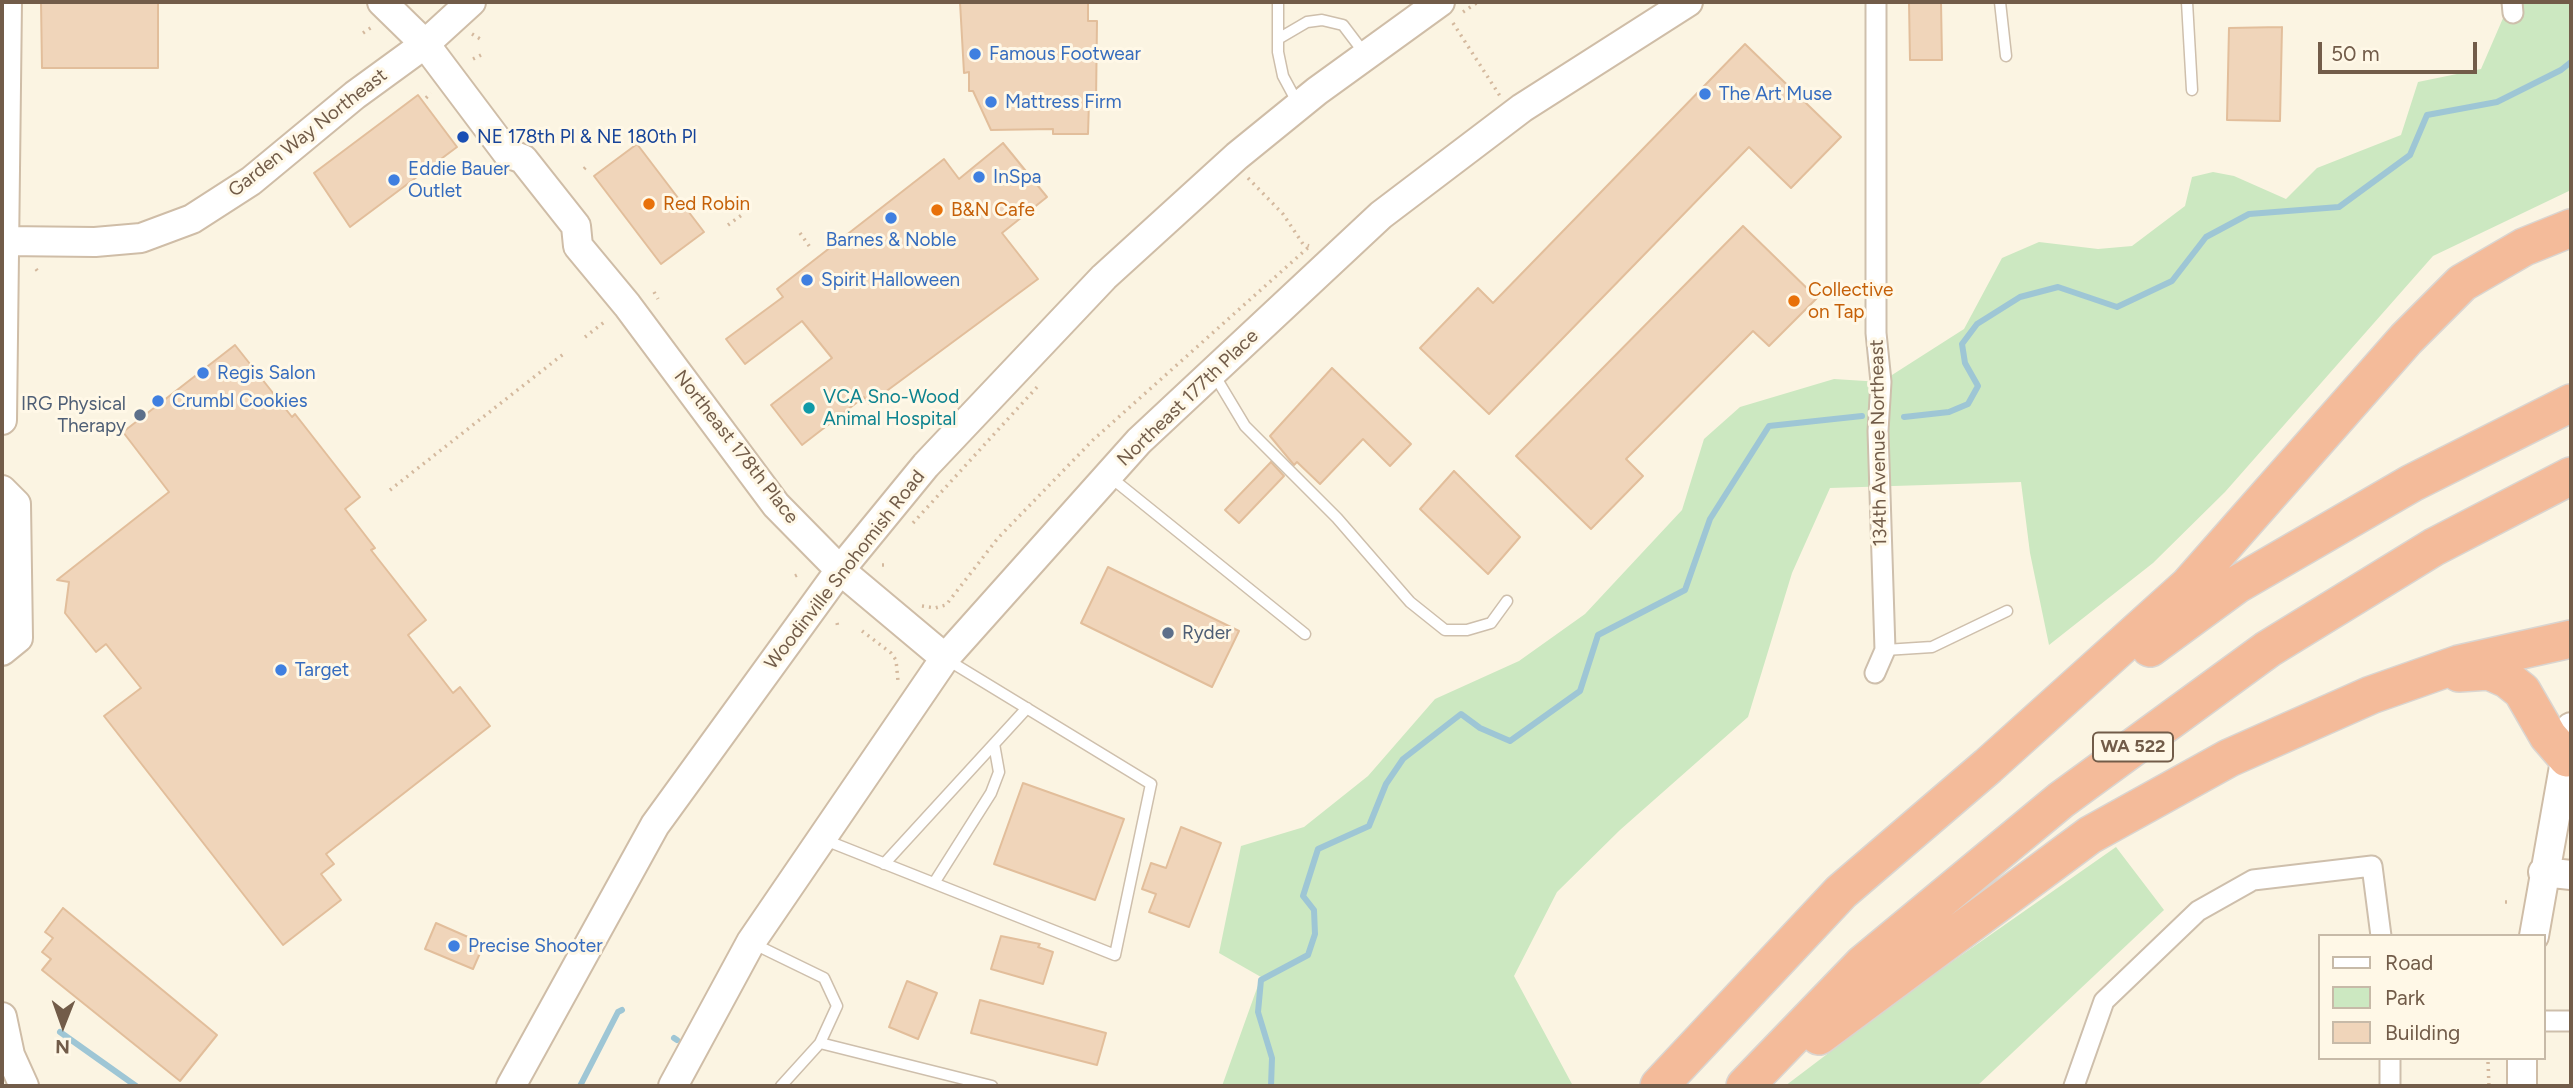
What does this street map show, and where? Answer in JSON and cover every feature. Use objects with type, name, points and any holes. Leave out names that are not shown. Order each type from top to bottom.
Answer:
[{"type":"highway","points":[[1659,1086],[1841,892],[1989,766],[2189,585],[2406,339],[2462,283],[2524,247],[2571,228]]},
{"type":"highway","points":[[1989,766],[2236,585],[2412,483],[2571,403]]},
{"type":"highway","name":"WA 522","points":[[1748,1086],[1863,964],[2061,800],[2268,649],[2434,547],[2571,476]]},
{"type":"highway","points":[[1748,1086],[2090,835],[2229,758],[2371,695],[2459,664],[2571,639]]},
{"type":"highway","points":[[2427,676],[2489,671],[2507,679],[2522,691],[2548,736],[2569,742]]},
{"type":"street","name":"Garden Way Northeast","points":[[3,232],[95,242],[141,238],[192,219],[251,181],[355,95],[425,44],[471,2]]},
{"type":"street","name":"Northeast 177th Place","points":[[673,1086],[751,943],[787,894],[945,658],[1139,441],[1381,215],[1512,116],[1688,2]]},
{"type":"street","name":"134th Avenue Northeast","points":[[1875,673],[1885,650],[1878,431],[1881,382],[1876,333],[1876,2]]},
{"type":"street","points":[[2,420],[5,9]]},
{"type":"street","name":"Northeast 178th Place","points":[[377,14],[425,44],[507,153],[523,159],[576,226],[578,246],[646,329],[776,505],[840,570],[945,658]]},
{"type":"street","name":"Woodinville Snohomish Road","points":[[511,1086],[655,825],[840,570],[926,464],[1104,277],[1237,156],[1365,54],[1444,16]]},
{"type":"street","points":[[2,490],[16,505],[18,638],[2,651]]},
{"type":"street","points":[[2534,934],[2543,872],[2569,742]]},
{"type":"street","points":[[2074,1086],[2104,1001],[2198,911],[2253,880],[2372,866],[2381,934]]},
{"type":"street","points":[[2543,872],[2571,875]]},
{"type":"street","points":[[2,1017],[10,1055],[24,1086]]},
{"type":"street","points":[[2545,1021],[2571,1021]]},
{"type":"street","points":[[2390,1060],[2390,1086]]},
{"type":"street","points":[[2522,1060],[2522,1086]]},
{"type":"lane","points":[[1278,2],[1278,39],[1283,76],[1299,106]]},
{"type":"lane","points":[[2000,2],[2006,56]]},
{"type":"lane","points":[[2187,2],[2192,90]]},
{"type":"lane","points":[[1278,39],[1307,22],[1322,20],[1343,25],[1365,54]]},
{"type":"lane","points":[[1213,372],[1245,426],[1337,518],[1410,602],[1445,630],[1467,630],[1491,623],[1507,601]]},
{"type":"lane","points":[[1108,476],[1305,634]]},
{"type":"lane","points":[[1885,650],[1932,647],[2007,611]]},
{"type":"lane","points":[[823,839],[1115,955],[1151,784],[945,658]]},
{"type":"lane","points":[[884,864],[1027,708]]},
{"type":"lane","points":[[934,883],[991,793],[999,772],[994,744]]},
{"type":"lane","points":[[751,943],[824,978],[837,1006],[820,1042],[781,1086]]},
{"type":"lane","points":[[820,1042],[992,1086]]},
{"type":"path","points":[[1478,2],[1444,16],[1512,116]]},
{"type":"path","points":[[363,33],[377,14]]},
{"type":"path","points":[[472,34],[482,40]]},
{"type":"path","points":[[473,59],[481,55]]},
{"type":"path","points":[[426,98],[431,93]]},
{"type":"path","points":[[584,169],[588,165]]},
{"type":"path","points":[[1237,186],[1254,171]]},
{"type":"path","points":[[1247,177],[1283,214],[1303,244],[1309,246]]},
{"type":"path","points":[[728,225],[743,214]]},
{"type":"path","points":[[800,233],[812,250]]},
{"type":"path","points":[[654,292],[658,299]]},
{"type":"path","points":[[585,337],[607,320]]},
{"type":"path","points":[[390,491],[566,352]]},
{"type":"path","points":[[907,530],[1044,380]]},
{"type":"path","points":[[795,576],[801,573]]},
{"type":"path","points":[[862,631],[891,653],[896,660],[898,681]]},
{"type":"path","points":[[2488,1062],[2489,1086]]},
{"type":"green space","points":[[2510,2],[2571,2],[2571,190],[2433,256],[2225,492],[2153,563],[2049,645],[2030,553],[2021,482],[1830,488],[1792,573],[1748,717],[1620,830],[1557,892],[1514,976],[1573,1086],[1222,1086],[1261,977],[1219,953],[1241,846],[1304,827],[1368,776],[1435,699],[1519,661],[1585,614],[1682,510],[1704,439],[1740,407],[1834,379],[1881,382],[1964,329],[2002,258],[2039,242],[2098,249],[2132,246],[2185,206],[2192,177],[2213,172],[2234,176],[2286,199],[2317,168],[2401,135],[2418,82],[2481,69]]},
{"type":"green space","points":[[2116,847],[2164,910],[1977,1086],[1785,1086],[1913,989]]},
{"type":"building","points":[[41,2],[158,2],[158,68],[42,68]]},
{"type":"building","points":[[960,2],[1088,2],[1088,21],[1097,21],[1096,102],[1089,102],[1088,134],[1053,134],[1053,129],[991,130],[973,91],[969,91],[969,72],[964,73]]},
{"type":"building","points":[[1909,2],[1941,2],[1942,60],[1910,60]]},
{"type":"building","points":[[2282,27],[2280,121],[2227,120],[2229,28]]},
{"type":"building","points":[[1745,44],[1841,137],[1791,188],[1749,147],[1489,414],[1420,348],[1478,288],[1493,303]]},
{"type":"building","points":[[418,95],[457,147],[350,227],[314,173]]},
{"type":"building","points":[[1003,143],[1047,197],[1002,233],[1038,279],[869,404],[864,397],[802,445],[771,405],[832,358],[802,321],[745,364],[726,339],[783,297],[777,289],[944,159],[959,179]]},
{"type":"building","name":"Red Robin","points":[[637,144],[704,232],[661,264],[594,176]]},
{"type":"building","points":[[1743,226],[1817,298],[1769,346],[1753,331],[1626,459],[1643,476],[1591,529],[1516,456]]},
{"type":"building","name":"Target","points":[[235,345],[292,417],[295,414],[360,497],[345,509],[375,548],[371,550],[426,620],[408,635],[453,693],[460,687],[490,726],[326,854],[334,864],[321,874],[341,900],[283,945],[104,716],[141,688],[106,644],[96,652],[65,613],[69,582],[57,580],[169,492],[123,432]]},
{"type":"building","points":[[1332,368],[1411,444],[1390,466],[1363,439],[1320,484],[1297,462],[1294,465],[1270,436]]},
{"type":"building","points":[[1271,462],[1284,476],[1239,523],[1225,510]]},
{"type":"building","points":[[1454,471],[1520,537],[1488,574],[1420,509]]},
{"type":"building","points":[[1108,567],[1239,631],[1212,687],[1081,623]]},
{"type":"building","points":[[1023,783],[1124,819],[1095,900],[994,864]]},
{"type":"building","points":[[1181,827],[1221,843],[1189,927],[1149,912],[1156,894],[1142,889],[1151,863],[1166,868]]},
{"type":"building","points":[[63,908],[217,1035],[180,1081],[42,970],[51,959],[42,952],[53,938],[45,932]]},
{"type":"building","name":"Precise Shooter","points":[[436,923],[484,944],[473,969],[425,949]]},
{"type":"building","points":[[1001,936],[1040,944],[1038,947],[1053,952],[1043,984],[991,969]]},
{"type":"building","points":[[907,981],[937,993],[918,1039],[889,1027]]},
{"type":"building","points":[[980,1000],[1106,1033],[1097,1065],[971,1033]]},
{"type":"waterway","points":[[1904,417],[1949,412],[1968,404],[1978,386],[1965,363],[1962,344],[1977,324],[2020,297],[2058,287],[2117,307],[2172,281],[2206,237],[2249,214],[2339,207],[2410,155],[2427,115],[2497,102],[2561,70],[2571,62]]},
{"type":"waterway","points":[[1271,1086],[1272,1058],[1258,1012],[1261,980],[1308,955],[1315,934],[1314,910],[1303,896],[1318,849],[1369,826],[1386,784],[1403,759],[1461,714],[1480,728],[1510,741],[1580,691],[1598,635],[1685,590],[1710,519],[1769,426],[1862,416]]},
{"type":"waterway","points":[[580,1086],[618,1012],[622,1010]]},
{"type":"waterway","points":[[60,1032],[136,1086]]},
{"type":"place","name":"Famous Footwear","points":[[975,54]]},
{"type":"place","name":"The Art Muse","points":[[1705,94]]},
{"type":"place","name":"Mattress Firm","points":[[991,102]]},
{"type":"place","name":"NE 178th Pl & NE 180th Pl","points":[[463,137]]},
{"type":"place","name":"InSpa","points":[[979,177]]},
{"type":"place","name":"Eddie Bauer Outlet","points":[[394,180]]},
{"type":"place","name":"Red Robin","points":[[649,204]]},
{"type":"place","name":"B&N Cafe","points":[[937,210]]},
{"type":"place","name":"Barnes & Noble","points":[[891,218]]},
{"type":"place","name":"Spirit Halloween","points":[[807,280]]},
{"type":"place","name":"Collective on Tap","points":[[1794,301]]},
{"type":"place","name":"Regis Salon","points":[[203,373]]},
{"type":"place","name":"Crumbl Cookies","points":[[158,401]]},
{"type":"place","name":"VCA Sno-Wood Animal Hospital","points":[[809,408]]},
{"type":"place","name":"IRG Physical Therapy","points":[[140,415]]},
{"type":"place","name":"Ryder","points":[[1168,633]]},
{"type":"place","name":"Target","points":[[281,670]]},
{"type":"place","name":"Precise Shooter","points":[[454,946]]}]
